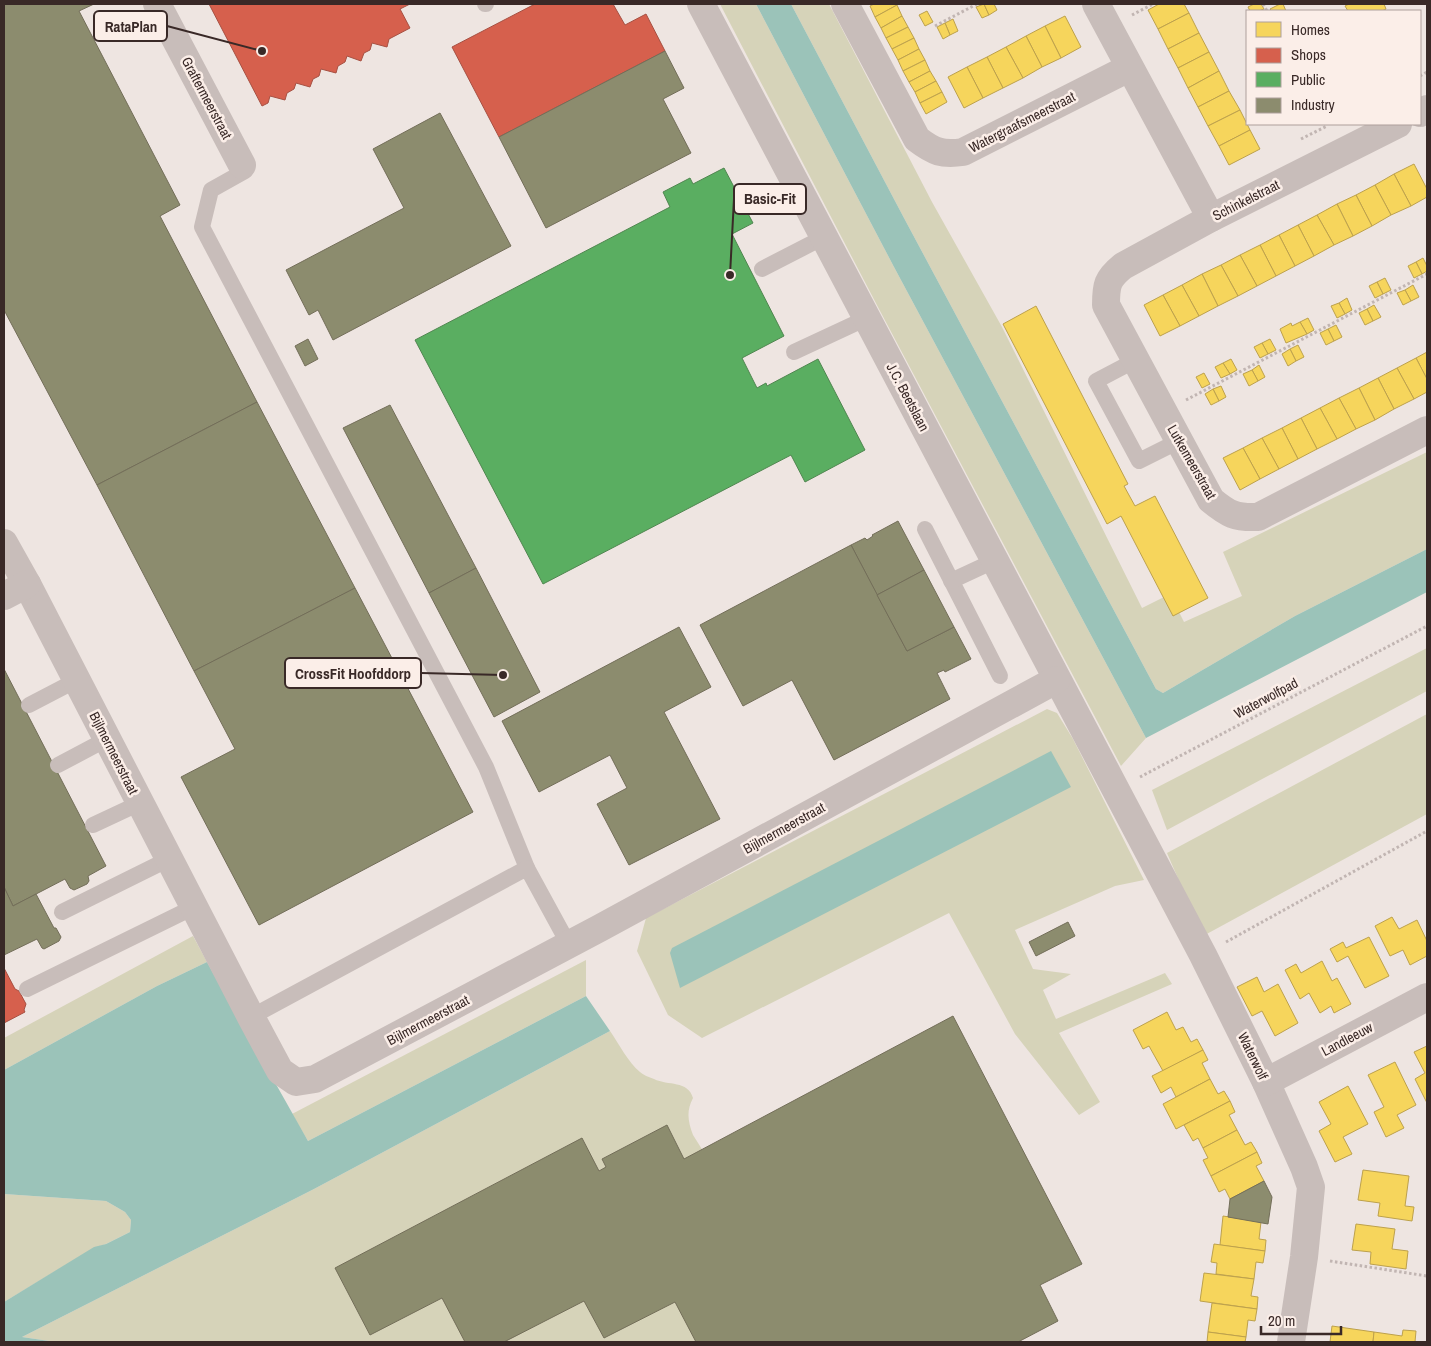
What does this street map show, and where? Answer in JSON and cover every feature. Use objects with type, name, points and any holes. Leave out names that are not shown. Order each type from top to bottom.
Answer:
[{"type":"street","name":"Graftermeerstraat","points":[[157,4],[244,168]]},
{"type":"street","name":"J.C. Beetslaan","points":[[701,4],[1115,790]]},
{"type":"street","name":"Watergraafsmeerstraat","points":[[845,4],[917,139],[930,150],[947,154],[963,152],[1129,68]]},
{"type":"street","points":[[1096,4],[1211,218]]},
{"type":"street","name":"Schinkelstraat","points":[[1106,289],[1111,276],[1123,266],[1211,218],[1396,125]]},
{"type":"street","name":"Lutkemeerstraat","points":[[1106,289],[1106,305],[1211,500],[1226,513],[1245,517],[1258,517],[1427,430]]},
{"type":"street","name":"Bijlmermeerstraat","points":[[4,543],[15,590],[77,680],[280,1071],[296,1082],[315,1079],[569,945],[1056,680]]},
{"type":"street","name":"Waterwolf","points":[[1115,790],[1203,955],[1266,1082],[1311,1187],[1304,1257],[1292,1342]]},
{"type":"street","name":"Landleeuw","points":[[1266,1082],[1427,997]]},
{"type":"lane","points":[[244,168],[211,190],[202,226],[486,767],[527,868],[569,945]]},
{"type":"lane","points":[[762,269],[824,237]]},
{"type":"lane","points":[[794,352],[867,318]]},
{"type":"lane","points":[[1136,360],[1096,381],[1139,461],[1179,441]]},
{"type":"lane","points":[[925,529],[1000,676]]},
{"type":"lane","points":[[951,581],[994,561]]},
{"type":"lane","points":[[29,704],[77,680]]},
{"type":"lane","points":[[58,765],[107,739]]},
{"type":"lane","points":[[93,825],[140,803]]},
{"type":"lane","points":[[62,912],[169,859]]},
{"type":"lane","points":[[251,1017],[527,868]]},
{"type":"lane","points":[[27,989],[194,907]]},
{"type":"path","points":[[935,26],[977,4]]},
{"type":"path","points":[[1164,412],[1427,274]]},
{"type":"path","name":"Waterwolfpad","points":[[1115,790],[1427,626]]},
{"type":"path","points":[[1203,955],[1427,831]]},
{"type":"path","points":[[1304,1257],[1427,1276]]},
{"type":"shaded area","points":[[720,4],[756,4],[894,267],[1146,738],[1121,766],[879,309]]},
{"type":"shaded area","points":[[791,4],[829,4],[932,202],[1002,327],[1142,608],[1170,594],[1184,622],[1242,596],[1223,552],[1427,452],[1427,549],[1295,616],[1163,693],[1156,689]]},
{"type":"shaded area","points":[[1427,648],[1427,691],[1167,830],[1152,790]]},
{"type":"shaded area","points":[[1047,709],[1057,713],[1073,739],[1144,880],[1115,886],[1015,930],[1033,969],[1071,974],[1043,990],[1056,1019],[1165,973],[1172,984],[1059,1033],[1100,1102],[1079,1115],[1015,1034],[949,913],[702,1038],[668,1015],[637,951],[646,918]]},
{"type":"shaded area","points":[[1427,714],[1427,814],[1203,936],[1167,853]]},
{"type":"shaded area","points":[[193,936],[207,962],[157,986],[4,1070],[4,1038]]},
{"type":"shaded area","points":[[586,960],[586,996],[308,1141],[292,1114]]},
{"type":"shaded area","points":[[610,1031],[628,1058],[641,1073],[659,1081],[677,1084],[687,1088],[690,1092],[693,1098],[688,1116],[693,1135],[729,1192],[812,1342],[56,1342],[22,1337],[314,1189]]},
{"type":"shaded area","points":[[4,1194],[106,1201],[125,1212],[131,1220],[130,1232],[94,1248],[4,1302]]},
{"type":"water","points":[[756,4],[791,4],[1156,689],[1163,693],[1295,616],[1427,549],[1427,592],[1146,738],[894,267]]},
{"type":"water","points":[[1051,751],[1071,787],[680,988],[670,953],[672,948]]},
{"type":"water","points":[[207,962],[308,1141],[586,996],[610,1031],[314,1189],[22,1337],[56,1342],[4,1342],[4,1302],[94,1247],[106,1244],[130,1232],[131,1220],[125,1212],[106,1201],[4,1194],[4,1070],[157,986]]},
{"type":"building: Homes","points":[[874,4],[897,5],[875,17],[870,6]]},
{"type":"building: Homes","points":[[984,4],[989,15],[982,18],[976,7]]},
{"type":"building: Homes","points":[[984,4],[994,4],[997,10],[989,15]]},
{"type":"building: Homes","points":[[1159,4],[1184,4],[1189,13],[1158,29],[1148,10]]},
{"type":"building: Homes","points":[[1254,4],[1261,4],[1264,9],[1250,10],[1248,7]]},
{"type":"building: Homes","points":[[1283,4],[1286,10],[1271,10]]},
{"type":"building: Homes","points":[[1349,4],[1384,4],[1386,9],[1347,10],[1345,6]]},
{"type":"building: Homes","points":[[897,5],[902,16],[881,28],[875,17]]},
{"type":"building: Homes","points":[[927,11],[933,22],[925,26],[919,15]]},
{"type":"building: Homes","points":[[1189,13],[1199,33],[1168,49],[1158,29]]},
{"type":"building: Homes","points":[[902,16],[908,27],[886,38],[881,28]]},
{"type":"building: Homes","points":[[1065,16],[1081,47],[1061,58],[1045,26]]},
{"type":"building: Homes","points":[[953,19],[958,31],[950,35],[945,23]]},
{"type":"building: Homes","points":[[945,23],[950,35],[943,39],[937,27]]},
{"type":"building: Homes","points":[[1045,26],[1061,58],[1042,67],[1026,36]]},
{"type":"building: Homes","points":[[908,27],[914,38],[892,49],[886,38]]},
{"type":"building: Homes","points":[[1199,33],[1209,52],[1178,68],[1168,49]]},
{"type":"building: Homes","points":[[1026,36],[1042,67],[1023,78],[1006,47]]},
{"type":"building: Homes","points":[[914,38],[919,49],[898,60],[892,49]]},
{"type":"building: Homes","points":[[1006,47],[1023,78],[1003,88],[987,57]]},
{"type":"building: Homes","points":[[919,49],[925,60],[903,71],[898,60]]},
{"type":"building: Homes","points":[[1209,52],[1219,71],[1188,88],[1178,68]]},
{"type":"building: Homes","points":[[987,57],[1003,88],[983,98],[967,67]]},
{"type":"building: Homes","points":[[925,60],[930,71],[909,82],[903,71]]},
{"type":"building: Homes","points":[[967,67],[983,98],[964,108],[948,77]]},
{"type":"building: Homes","points":[[930,71],[936,81],[915,92],[909,82]]},
{"type":"building: Homes","points":[[1219,71],[1229,91],[1198,107],[1188,88]]},
{"type":"building: Homes","points":[[936,81],[942,92],[920,103],[915,92]]},
{"type":"building: Homes","points":[[1229,91],[1240,110],[1208,126],[1198,107]]},
{"type":"building: Homes","points":[[942,92],[947,102],[926,114],[920,103]]},
{"type":"building: Homes","points":[[1240,110],[1250,130],[1219,146],[1208,126]]},
{"type":"building: Homes","points":[[1250,130],[1260,149],[1229,165],[1219,146]]},
{"type":"building: Homes","points":[[1414,164],[1427,189],[1427,197],[1411,206],[1394,174]]},
{"type":"building: Homes","points":[[1394,174],[1411,206],[1391,215],[1375,185]]},
{"type":"building: Homes","points":[[1375,185],[1391,215],[1372,226],[1356,195]]},
{"type":"building: Homes","points":[[1356,195],[1372,226],[1353,236],[1337,204]]},
{"type":"building: Homes","points":[[1337,204],[1353,236],[1334,245],[1317,215]]},
{"type":"building: Homes","points":[[1317,215],[1334,245],[1314,256],[1298,225]]},
{"type":"building: Homes","points":[[1298,225],[1314,256],[1295,266],[1279,235]]},
{"type":"building: Homes","points":[[1279,235],[1295,266],[1276,276],[1260,245]]},
{"type":"building: Homes","points":[[1260,245],[1276,276],[1257,286],[1240,255]]},
{"type":"building: Homes","points":[[1240,255],[1257,286],[1238,296],[1221,265]]},
{"type":"building: Homes","points":[[1423,258],[1427,271],[1422,274],[1416,262]]},
{"type":"building: Homes","points":[[1416,262],[1422,274],[1414,278],[1408,266]]},
{"type":"building: Homes","points":[[1221,265],[1238,296],[1218,306],[1202,274]]},
{"type":"building: Homes","points":[[1202,274],[1218,306],[1199,316],[1182,285]]},
{"type":"building: Homes","points":[[1385,278],[1391,290],[1383,294],[1377,282]]},
{"type":"building: Homes","points":[[1377,282],[1383,294],[1375,298],[1369,286]]},
{"type":"building: Homes","points":[[1182,285],[1199,316],[1180,326],[1163,295]]},
{"type":"building: Homes","points":[[1413,285],[1419,297],[1411,301],[1405,290]]},
{"type":"building: Homes","points":[[1405,290],[1411,301],[1403,305],[1397,293]]},
{"type":"building: Homes","points":[[1163,295],[1180,326],[1160,336],[1144,305]]},
{"type":"building: Homes","points":[[1347,298],[1352,310],[1345,314],[1339,303]]},
{"type":"building: Homes","points":[[1339,303],[1345,314],[1337,318],[1331,306]]},
{"type":"building: Homes","points":[[1374,305],[1381,317],[1373,321],[1367,309]]},
{"type":"building: Homes","points":[[1036,306],[1128,484],[1124,486],[1135,506],[1155,496],[1208,598],[1173,616],[1121,516],[1107,524],[1003,324]]},
{"type":"building: Homes","points":[[1367,309],[1373,321],[1365,325],[1359,313]]},
{"type":"building: Homes","points":[[1308,318],[1314,330],[1307,334],[1300,322]]},
{"type":"building: Homes","points":[[1300,322],[1307,334],[1286,343],[1280,329],[1291,323],[1292,326]]},
{"type":"building: Homes","points":[[1336,325],[1342,337],[1334,341],[1328,329]]},
{"type":"building: Homes","points":[[1328,329],[1334,341],[1326,345],[1320,333]]},
{"type":"building: Homes","points":[[1270,339],[1276,350],[1268,354],[1262,343]]},
{"type":"building: Homes","points":[[1262,343],[1268,354],[1260,358],[1254,347]]},
{"type":"building: Homes","points":[[1298,345],[1304,357],[1296,361],[1290,349]]},
{"type":"building: Homes","points":[[1290,349],[1296,361],[1288,366],[1282,354]]},
{"type":"building: Homes","points":[[1427,352],[1427,379],[1416,358]]},
{"type":"building: Homes","points":[[1416,358],[1427,379],[1427,392],[1414,399],[1397,368]]},
{"type":"building: Homes","points":[[1231,359],[1237,370],[1230,374],[1223,363]]},
{"type":"building: Homes","points":[[1223,363],[1230,374],[1221,378],[1215,367]]},
{"type":"building: Homes","points":[[1259,365],[1265,377],[1258,381],[1252,370]]},
{"type":"building: Homes","points":[[1397,368],[1414,399],[1394,409],[1378,378]]},
{"type":"building: Homes","points":[[1252,370],[1258,381],[1249,386],[1243,374]]},
{"type":"building: Homes","points":[[1204,373],[1210,384],[1202,388],[1196,377]]},
{"type":"building: Homes","points":[[1378,378],[1394,409],[1375,420],[1359,388]]},
{"type":"building: Homes","points":[[1221,386],[1226,397],[1219,401],[1213,389]]},
{"type":"building: Homes","points":[[1359,388],[1375,420],[1356,429],[1339,398]]},
{"type":"building: Homes","points":[[1213,389],[1219,401],[1211,405],[1205,394]]},
{"type":"building: Homes","points":[[1339,398],[1356,429],[1337,439],[1320,408]]},
{"type":"building: Homes","points":[[1320,408],[1337,439],[1317,449],[1301,418]]},
{"type":"building: Homes","points":[[1301,418],[1317,449],[1298,459],[1282,428]]},
{"type":"building: Homes","points":[[1282,428],[1298,459],[1279,469],[1262,438]]},
{"type":"building: Homes","points":[[1262,438],[1279,469],[1260,479],[1243,448]]},
{"type":"building: Homes","points":[[1243,448],[1260,479],[1240,490],[1223,458]]},
{"type":"building: Homes","points":[[1392,917],[1399,929],[1417,920],[1427,941],[1427,956],[1410,965],[1403,950],[1390,956],[1375,926]]},
{"type":"building: Homes","points":[[1369,937],[1389,976],[1365,988],[1348,956],[1337,962],[1330,949],[1343,942],[1346,948]]},
{"type":"building: Homes","points":[[1322,961],[1332,981],[1337,978],[1351,1004],[1334,1013],[1331,1006],[1320,1013],[1309,993],[1300,999],[1285,970],[1296,964],[1301,973]]},
{"type":"building: Homes","points":[[1257,977],[1264,992],[1278,984],[1298,1023],[1275,1036],[1262,1011],[1252,1016],[1237,987]]},
{"type":"building: Homes","points":[[1167,1012],[1176,1030],[1183,1027],[1191,1042],[1197,1039],[1203,1050],[1163,1071],[1149,1046],[1143,1049],[1133,1030]]},
{"type":"building: Homes","points":[[1427,1046],[1427,1103],[1415,1079],[1425,1073],[1414,1052]]},
{"type":"building: Homes","points":[[1203,1050],[1208,1060],[1202,1063],[1210,1079],[1176,1097],[1171,1087],[1161,1093],[1152,1076]]},
{"type":"building: Homes","points":[[1395,1062],[1416,1105],[1397,1115],[1404,1128],[1386,1137],[1374,1112],[1384,1107],[1368,1075]]},
{"type":"building: Homes","points":[[1210,1079],[1218,1094],[1224,1091],[1230,1101],[1176,1129],[1163,1104]]},
{"type":"building: Homes","points":[[1348,1086],[1368,1124],[1343,1137],[1352,1154],[1335,1162],[1319,1131],[1331,1124],[1319,1102]]},
{"type":"building: Homes","points":[[1230,1101],[1235,1112],[1229,1115],[1237,1130],[1203,1148],[1198,1138],[1193,1141],[1184,1125]]},
{"type":"building: Homes","points":[[1237,1130],[1245,1145],[1251,1142],[1257,1152],[1211,1176],[1203,1160],[1208,1158],[1203,1148]]},
{"type":"building: Homes","points":[[1257,1152],[1262,1163],[1256,1166],[1264,1181],[1230,1199],[1225,1189],[1219,1192],[1211,1176]]},
{"type":"building: Homes","points":[[1363,1170],[1409,1176],[1405,1206],[1414,1207],[1412,1221],[1378,1216],[1380,1203],[1358,1200]]},
{"type":"building: Homes","points":[[1223,1216],[1261,1222],[1259,1239],[1266,1240],[1265,1251],[1220,1245]]},
{"type":"building: Homes","points":[[1356,1224],[1395,1229],[1392,1249],[1408,1251],[1406,1269],[1370,1264],[1371,1252],[1352,1250]]},
{"type":"building: Homes","points":[[1214,1244],[1265,1251],[1263,1263],[1256,1262],[1254,1279],[1216,1274],[1217,1263],[1211,1262]]},
{"type":"building: Homes","points":[[1204,1273],[1254,1279],[1251,1296],[1258,1297],[1257,1309],[1200,1301]]},
{"type":"building: Homes","points":[[1212,1303],[1257,1309],[1255,1321],[1248,1320],[1246,1337],[1208,1332]]},
{"type":"building: Homes","points":[[1332,1326],[1374,1332],[1373,1342],[1330,1342]]},
{"type":"building: Homes","points":[[1403,1330],[1416,1331],[1415,1342],[1373,1342],[1374,1332],[1402,1336]]},
{"type":"building: Homes","points":[[1208,1332],[1246,1337],[1245,1342],[1207,1342]]},
{"type":"building: Shops","points":[[209,4],[410,4],[400,9],[410,28],[389,39],[387,47],[372,43],[370,50],[364,53],[361,61],[347,56],[345,62],[338,66],[336,73],[321,69],[319,76],[313,79],[310,87],[296,83],[294,89],[287,93],[285,100],[270,96],[268,103],[262,106]]},
{"type":"building: Shops","points":[[535,4],[613,4],[625,25],[646,14],[665,51],[499,137],[452,47]]},
{"type":"building: Shops","points":[[4,968],[15,989],[19,991],[26,1004],[25,1012],[4,1023]]},
{"type":"building: Public","points":[[724,168],[753,223],[732,234],[784,336],[742,358],[757,388],[766,383],[767,386],[818,359],[865,450],[805,482],[791,455],[543,584],[415,340],[670,207],[663,192],[690,178],[693,184]]},
{"type":"building: Industry","points":[[4,4],[94,4],[79,11],[180,205],[160,216],[257,402],[97,485],[4,310]]},
{"type":"building: Industry","points":[[665,51],[684,88],[663,99],[691,153],[546,228],[499,137]]},
{"type":"building: Industry","points":[[440,113],[511,246],[333,340],[318,310],[309,315],[286,270],[404,208],[373,149]]},
{"type":"building: Industry","points":[[308,339],[318,359],[305,366],[295,346]]},
{"type":"building: Industry","points":[[257,402],[355,588],[194,671],[97,485]]},
{"type":"building: Industry","points":[[390,405],[476,568],[429,593],[343,428]]},
{"type":"building: Industry","points":[[898,521],[924,570],[877,595],[851,545],[865,538],[867,540],[872,535]]},
{"type":"building: Industry","points":[[851,545],[907,651],[954,627],[971,659],[945,672],[944,670],[937,673],[950,699],[834,760],[792,680],[743,706],[700,625]]},
{"type":"building: Industry","points":[[476,568],[540,692],[494,717],[429,593]]},
{"type":"building: Industry","points":[[924,570],[954,627],[907,651],[877,595]]},
{"type":"building: Industry","points":[[355,588],[473,812],[259,925],[181,777],[235,749],[194,671]]},
{"type":"building: Industry","points":[[679,627],[711,687],[664,712],[720,819],[629,865],[597,804],[627,788],[610,755],[539,792],[502,721]]},
{"type":"building: Industry","points":[[4,669],[106,866],[88,876],[89,881],[87,884],[74,890],[70,888],[65,879],[13,906],[4,887]]},
{"type":"building: Industry","points":[[4,887],[13,906],[36,894],[54,928],[56,928],[61,937],[59,941],[44,949],[37,939],[4,955]]},
{"type":"building: Industry","points":[[1068,922],[1075,936],[1036,956],[1029,942]]},
{"type":"building: Industry","points":[[953,1016],[1082,1264],[1040,1285],[1058,1321],[1018,1342],[696,1342],[675,1302],[604,1338],[584,1301],[504,1342],[465,1342],[442,1298],[370,1335],[335,1268],[582,1138],[599,1171],[606,1167],[602,1159],[667,1125],[684,1159]]},
{"type":"building: Industry","points":[[1264,1181],[1272,1197],[1268,1224],[1228,1217],[1230,1199]]},
{"type":"place","name":"RataPlan","points":[[262,51]]},
{"type":"place","name":"Basic-Fit","points":[[730,275]]},
{"type":"place","name":"CrossFit Hoofddorp","points":[[503,675]]}]
